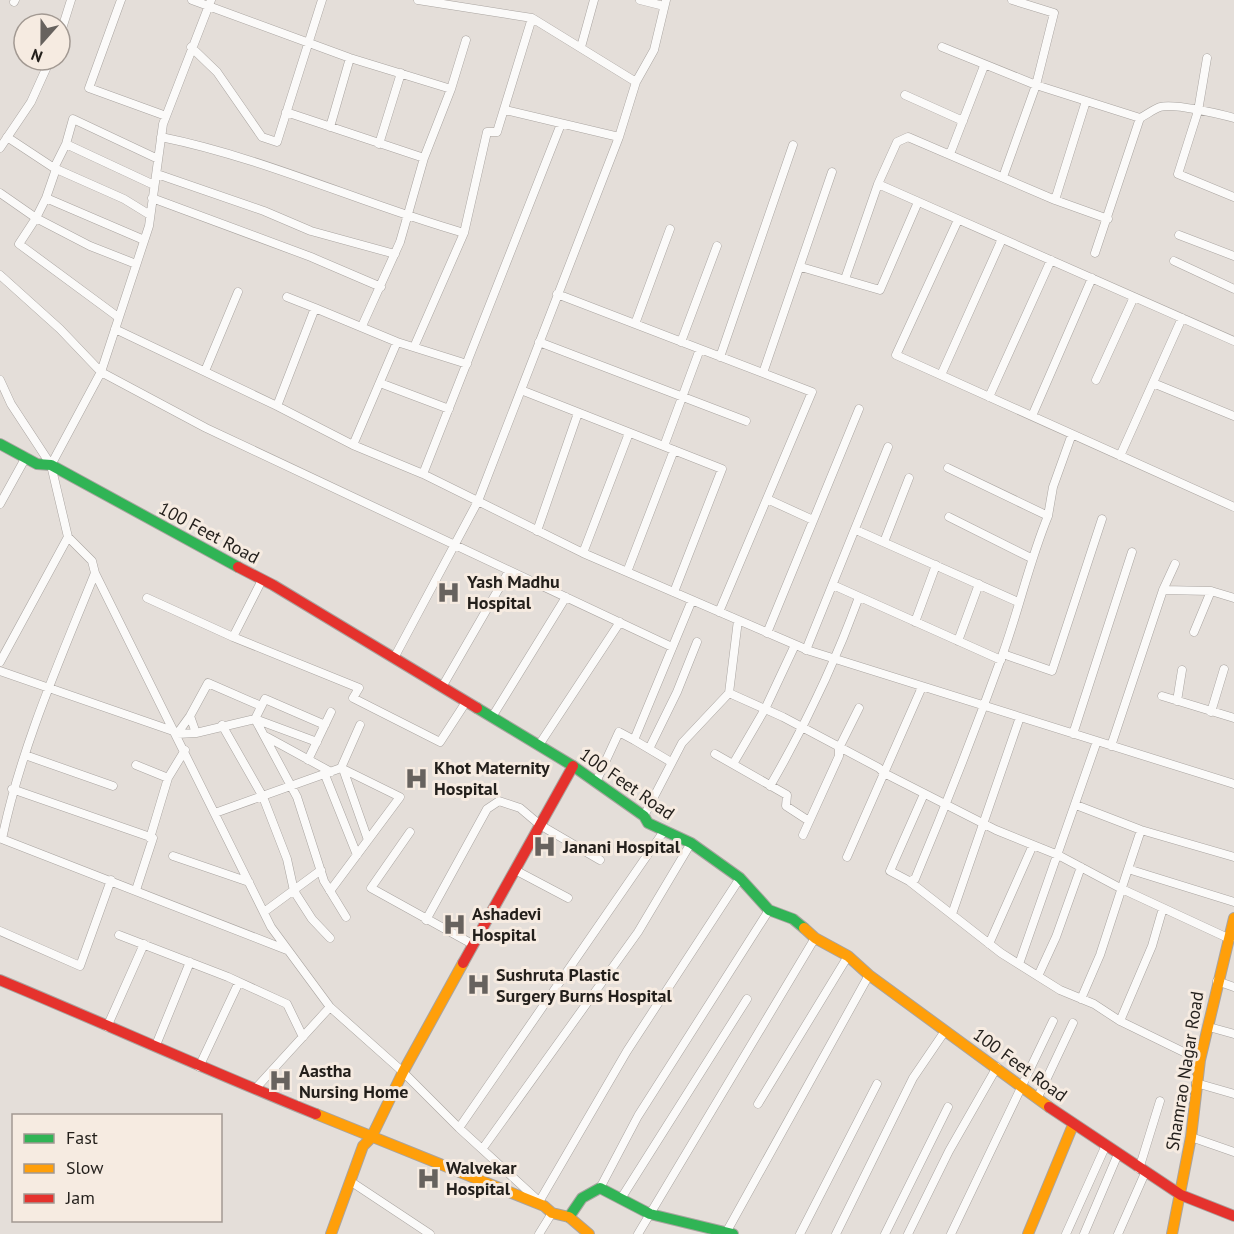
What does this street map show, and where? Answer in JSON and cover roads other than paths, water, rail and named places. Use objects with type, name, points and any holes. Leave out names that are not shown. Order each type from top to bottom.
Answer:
[{"type":"main road","name":"100 Feet Road","points":[[0,444],[37,464],[51,465],[262,580],[573,766],[644,816],[648,823],[691,843],[740,878],[769,910],[793,919],[815,938],[848,956],[869,975],[1038,1097],[1072,1125],[1181,1195],[1234,1216]]},
{"type":"main road","points":[[331,1234],[363,1146],[371,1138],[403,1072],[573,766]]},
{"type":"main road","name":"Shamrao Nagar Road","points":[[1172,1234],[1191,1137],[1200,1060],[1209,1027],[1217,981],[1232,934],[1234,918]]},
{"type":"main road","points":[[0,980],[107,1027],[156,1045],[200,1067],[569,1217],[589,1234]]},
{"type":"main road","points":[[1028,1234],[1072,1125]]},
{"type":"main road","points":[[569,1217],[582,1198],[600,1188],[622,1197],[650,1214],[730,1233]]},
{"type":"street","points":[[121,0],[89,88],[166,116]]},
{"type":"street","points":[[192,0],[211,4],[350,58],[451,89]]},
{"type":"street","points":[[191,47],[217,72],[262,137],[277,142],[322,0]]},
{"type":"street","points":[[418,0],[532,18],[636,82]]},
{"type":"street","points":[[581,48],[594,0]]},
{"type":"street","points":[[394,658],[478,501],[619,137],[636,82],[654,50],[665,3],[640,0]]},
{"type":"street","points":[[1004,177],[1036,85],[1054,13],[1012,0]]},
{"type":"street","points":[[51,465],[100,372],[115,329],[150,215],[166,116],[191,47],[211,4]]},
{"type":"street","points":[[414,347],[464,233],[487,132],[497,132],[532,18]]},
{"type":"street","points":[[362,326],[381,287],[408,217],[424,158],[451,89],[466,40]]},
{"type":"street","points":[[942,47],[984,66],[1036,85],[1140,118]]},
{"type":"street","points":[[1207,57],[1198,111],[1178,174],[1234,197]]},
{"type":"street","points":[[330,127],[350,58]]},
{"type":"street","points":[[950,154],[984,66]]},
{"type":"street","points":[[0,148],[31,102],[45,72]]},
{"type":"street","points":[[379,144],[401,73]]},
{"type":"street","points":[[905,94],[963,121]]},
{"type":"street","points":[[1055,200],[1086,100]]},
{"type":"street","points":[[1095,253],[1140,118],[1161,106],[1207,110],[1234,118]]},
{"type":"street","points":[[505,110],[619,137]]},
{"type":"street","points":[[286,112],[424,158]]},
{"type":"street","points":[[118,317],[19,244],[46,198],[73,119],[158,159]]},
{"type":"street","points":[[423,474],[561,124]]},
{"type":"street","points":[[7,137],[55,169],[124,199],[150,215]]},
{"type":"street","points":[[161,137],[200,145],[408,217],[464,233]]},
{"type":"street","points":[[845,279],[878,184],[897,142],[908,137],[1055,200],[1108,219]]},
{"type":"street","points":[[66,144],[154,185]]},
{"type":"street","points":[[720,357],[793,145]]},
{"type":"street","points":[[763,373],[832,172]]},
{"type":"street","points":[[157,174],[310,231],[394,255]]},
{"type":"street","points":[[878,184],[1234,341]]},
{"type":"street","points":[[0,193],[36,218],[90,246],[136,264]]},
{"type":"street","points":[[46,198],[144,240]]},
{"type":"street","points":[[152,198],[311,257],[381,287]]},
{"type":"street","points":[[801,267],[880,290],[918,202]]},
{"type":"street","points":[[958,219],[896,355],[1234,507]]},
{"type":"street","points":[[635,324],[669,228]]},
{"type":"street","points":[[1179,235],[1234,256]]},
{"type":"street","points":[[941,375],[1002,239]]},
{"type":"street","points":[[681,342],[717,246]]},
{"type":"street","points":[[989,397],[1051,260]]},
{"type":"street","points":[[1174,261],[1234,289]]},
{"type":"street","points":[[0,274],[60,329],[100,372],[206,428],[672,647]]},
{"type":"street","points":[[1032,416],[1092,278]]},
{"type":"street","points":[[205,371],[238,292]]},
{"type":"street","points":[[557,294],[812,392],[719,612]]},
{"type":"street","points":[[287,297],[397,342],[466,364]]},
{"type":"street","points":[[1096,380],[1134,297]]},
{"type":"street","points":[[277,406],[315,308]]},
{"type":"street","points":[[1120,456],[1182,318]]},
{"type":"street","points":[[115,329],[277,406],[353,446],[423,474],[583,553],[806,650],[1234,784]]},
{"type":"street","points":[[353,446],[397,342]]},
{"type":"street","points":[[539,342],[746,421]]},
{"type":"street","points":[[664,447],[700,349]]},
{"type":"street","points":[[0,380],[11,404],[51,465],[68,537],[92,561],[95,573],[264,912],[288,951],[330,1007],[403,1072],[459,1128],[545,1207]]},
{"type":"street","points":[[380,382],[449,409]]},
{"type":"street","points":[[1153,383],[1234,416]]},
{"type":"street","points":[[521,390],[722,470],[674,592]]},
{"type":"street","points":[[767,633],[859,409]]},
{"type":"street","points":[[537,531],[578,412]]},
{"type":"street","points":[[583,553],[629,433]]},
{"type":"street","points":[[909,881],[915,879],[946,805],[1002,657],[1031,558],[1048,516],[1053,487],[1072,434]]},
{"type":"street","points":[[806,650],[888,447]]},
{"type":"street","points":[[627,572],[674,450]]},
{"type":"street","points":[[0,504],[26,457]]},
{"type":"street","points":[[948,468],[1048,516]]},
{"type":"street","points":[[884,542],[909,478]]},
{"type":"street","points":[[767,499],[813,520]]},
{"type":"street","points":[[949,517],[1031,558]]},
{"type":"street","points":[[833,585],[958,641],[1002,657],[1052,670],[1102,519]]},
{"type":"street","points":[[856,530],[1018,602]]},
{"type":"street","points":[[0,662],[68,537]]},
{"type":"street","points":[[1073,734],[1132,552]]},
{"type":"street","points":[[1111,746],[1163,590],[1175,564]]},
{"type":"street","points":[[915,622],[936,565]]},
{"type":"street","points":[[442,687],[509,571]]},
{"type":"street","points":[[95,573],[48,687],[12,789],[2,839],[288,951]]},
{"type":"street","points":[[233,637],[262,580]]},
{"type":"street","points":[[958,641],[979,584]]},
{"type":"street","points":[[1163,590],[1211,591],[1234,598]]},
{"type":"street","points":[[1194,632],[1211,591]]},
{"type":"street","points":[[492,717],[566,597]]},
{"type":"street","points":[[770,786],[804,729],[836,659],[859,597]]},
{"type":"street","points":[[147,598],[233,637],[359,688],[353,698],[440,742],[466,702]]},
{"type":"street","points":[[634,740],[692,600]]},
{"type":"street","points":[[644,816],[682,743],[729,693],[738,620]]},
{"type":"street","points":[[539,745],[620,622]]},
{"type":"street","points":[[649,749],[677,692],[697,642]]},
{"type":"street","points":[[733,764],[765,709],[795,645]]},
{"type":"street","points":[[1211,712],[1224,669]]},
{"type":"street","points":[[1177,701],[1182,670]]},
{"type":"street","points":[[0,671],[176,733],[196,733],[255,719],[317,742]]},
{"type":"street","points":[[176,733],[190,716],[208,683],[261,706]]},
{"type":"street","points":[[847,857],[922,687]]},
{"type":"street","points":[[729,693],[804,729],[984,824],[1058,855],[1122,890],[1232,934]]},
{"type":"street","points":[[1162,696],[1234,718]]},
{"type":"street","points":[[255,719],[265,699],[325,725]]},
{"type":"street","points":[[803,835],[839,756],[839,748],[859,708]]},
{"type":"street","points":[[308,760],[331,712]]},
{"type":"street","points":[[190,716],[196,733]]},
{"type":"street","points":[[952,914],[1020,717]]},
{"type":"street","points":[[255,719],[266,736],[300,806],[321,870],[330,891],[346,917]]},
{"type":"street","points":[[222,725],[263,797],[287,859],[294,891],[312,919],[330,938]]},
{"type":"street","points":[[360,725],[342,768],[368,840]]},
{"type":"street","points":[[596,782],[619,732],[672,762]]},
{"type":"street","points":[[266,736],[328,774],[357,855]]},
{"type":"street","points":[[1019,964],[1097,741]]},
{"type":"street","points":[[150,838],[168,778],[185,750]]},
{"type":"street","points":[[715,754],[787,795],[786,806],[809,821]]},
{"type":"street","points":[[25,755],[113,786]]},
{"type":"street","points":[[136,765],[168,778]]},
{"type":"street","points":[[215,813],[291,788],[342,768],[400,796],[330,891]]},
{"type":"street","points":[[12,789],[153,838],[136,890]]},
{"type":"street","points":[[924,794],[890,871],[909,881],[989,944],[1060,990],[1200,1060]]},
{"type":"street","points":[[426,920],[487,809],[499,801],[520,808],[540,825],[600,860]]},
{"type":"street","points":[[1076,805],[1141,830],[1234,857]]},
{"type":"street","points":[[1081,999],[1122,890],[1141,830]]},
{"type":"street","points":[[459,1128],[664,831]]},
{"type":"street","points":[[410,832],[371,888],[474,945]]},
{"type":"street","points":[[483,1148],[638,932],[691,843]]},
{"type":"street","points":[[989,944],[1033,845]]},
{"type":"street","points":[[173,856],[249,882]]},
{"type":"street","points":[[1038,976],[1056,937],[1081,867]]},
{"type":"street","points":[[1128,869],[1234,902]]},
{"type":"street","points":[[264,912],[321,870]]},
{"type":"street","points":[[515,870],[568,898]]},
{"type":"street","points":[[539,1234],[545,1207],[627,1051],[740,878]]},
{"type":"street","points":[[0,931],[80,966],[111,880]]},
{"type":"street","points":[[1120,1021],[1152,946],[1163,908]]},
{"type":"street","points":[[600,1188],[638,1116],[769,910]]},
{"type":"street","points":[[119,935],[239,982],[287,1004],[303,1037]]},
{"type":"street","points":[[638,1234],[815,938]]},
{"type":"street","points":[[107,1027],[144,944]]},
{"type":"street","points":[[758,1104],[848,956]]},
{"type":"street","points":[[156,1045],[190,962]]},
{"type":"street","points":[[730,1233],[869,975]]},
{"type":"street","points":[[1217,981],[1234,987]]},
{"type":"street","points":[[200,1067],[239,982]]},
{"type":"street","points":[[622,1197],[747,999]]},
{"type":"street","points":[[256,1088],[330,1007]]},
{"type":"street","points":[[951,1234],[1053,1021]]},
{"type":"street","points":[[1038,1097],[1073,1023]]},
{"type":"street","points":[[1209,1027],[1234,1034]]},
{"type":"street","points":[[836,1234],[913,1078],[945,1031]]},
{"type":"street","points":[[908,1234],[949,1151],[997,1068]]},
{"type":"street","points":[[1196,1083],[1234,1094]]},
{"type":"street","points":[[800,1234],[877,1084]]},
{"type":"street","points":[[1118,1234],[1142,1171],[1160,1101]]},
{"type":"street","points":[[885,1234],[948,1107]]},
{"type":"street","points":[[1191,1137],[1234,1152]]},
{"type":"street","points":[[1066,1234],[1106,1145]]},
{"type":"street","points":[[1084,1234],[1119,1154]]},
{"type":"street","points":[[350,1181],[430,1234]]},
{"type":"place","name":"Yash Madhu Hospital","points":[[449,592]]},
{"type":"place","name":"Khot Maternity Hospital","points":[[416,778]]},
{"type":"place","name":"Janani Hospital","points":[[545,847]]},
{"type":"place","name":"Ashadevi Hospital","points":[[454,924]]},
{"type":"place","name":"Sushruta Plastic Surgery Burns Hospital","points":[[478,985]]},
{"type":"place","name":"Aastha Nursing Home","points":[[281,1081]]},
{"type":"place","name":"Walvekar Hospital","points":[[428,1178]]}]
